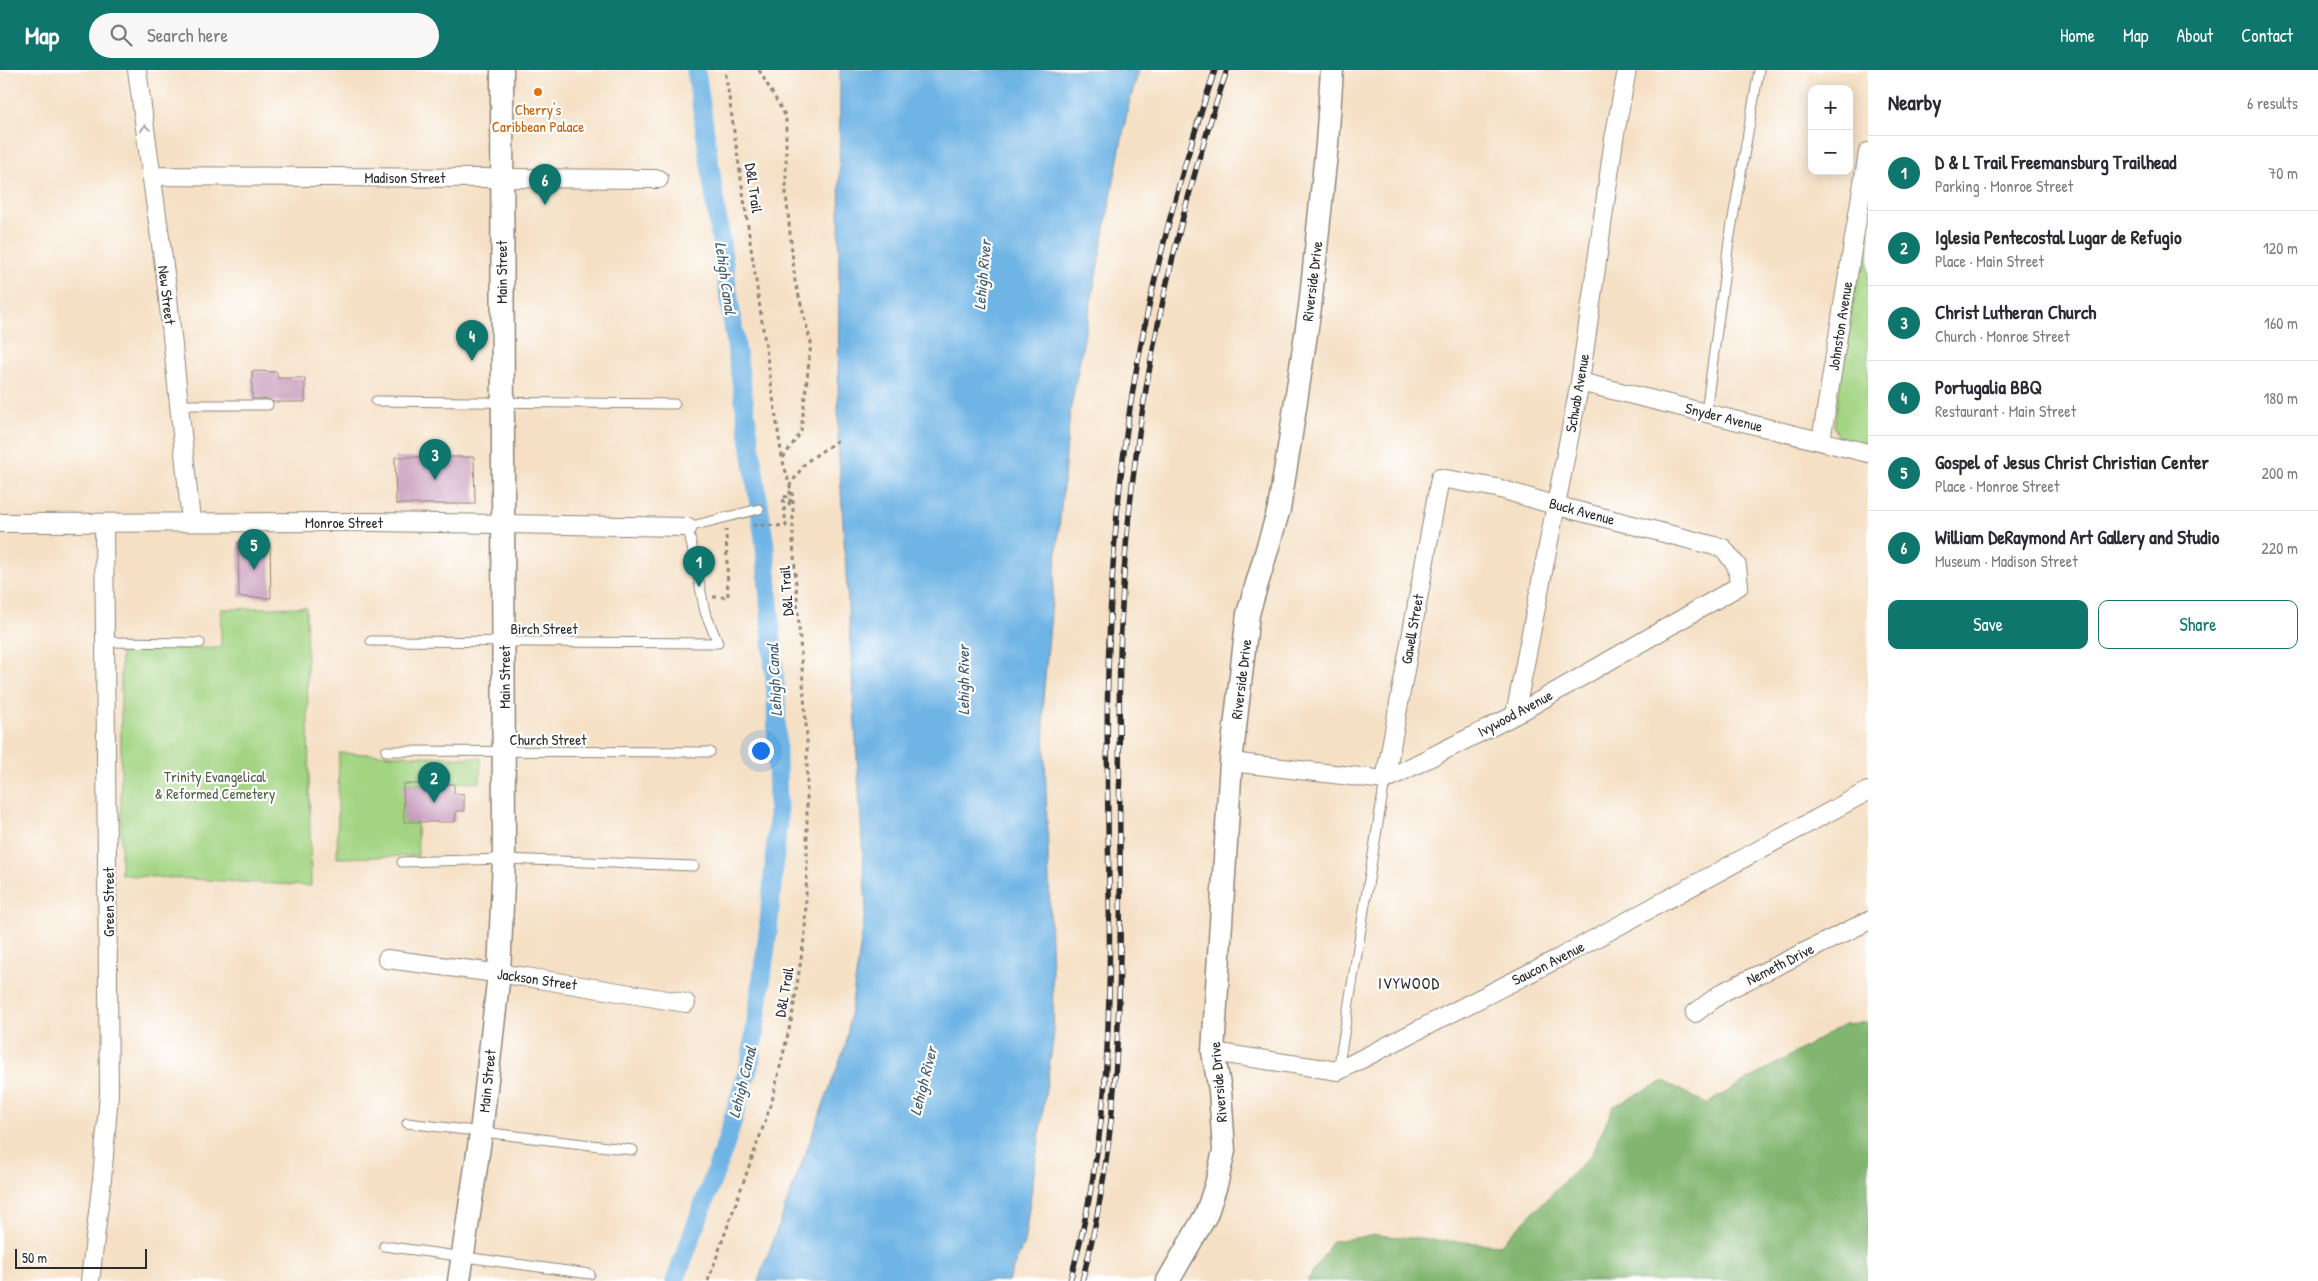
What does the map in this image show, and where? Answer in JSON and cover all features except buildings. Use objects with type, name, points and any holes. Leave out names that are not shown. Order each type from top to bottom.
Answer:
[{"type":"street","name":"New Street","points":[[137,70],[180,405],[191,521]]},
{"type":"street","name":"Main Street","points":[[459,1281],[481,1134],[499,973],[504,859],[502,70]]},
{"type":"street","name":"Riverside Drive","points":[[1168,1281],[1206,1215],[1216,1185],[1224,1151],[1220,1090],[1213,1052],[1231,762],[1248,614],[1278,509],[1305,341],[1327,144],[1332,70]]},
{"type":"street","name":"Schwab Avenue","points":[[1515,715],[1554,505],[1580,382],[1614,139],[1627,70]]},
{"type":"street","name":"Johnston Avenue","points":[[1822,441],[1868,152]]},
{"type":"street","name":"Madison Street","points":[[151,176],[659,179]]},
{"type":"street","name":"Snyder Avenue","points":[[1580,382],[1868,453]]},
{"type":"street","name":"Buck Avenue","points":[[1440,478],[1497,488],[1554,505],[1722,548]]},
{"type":"street","name":"Gawell Street","points":[[1385,780],[1440,478]]},
{"type":"street","name":"Monroe Street","points":[[0,523],[191,521],[688,527]]},
{"type":"street","name":"Green Street","points":[[90,1281],[102,1179],[108,1094],[104,523]]},
{"type":"street","name":"Ivywood Avenue","points":[[1385,780],[1515,715],[1739,586],[1737,566],[1722,548]]},
{"type":"street","points":[[1231,762],[1385,780]]},
{"type":"street","name":"Saucon Avenue","points":[[1338,1071],[1559,958],[1868,791]]},
{"type":"street","name":"Nemeth Drive","points":[[1695,1013],[1723,992],[1868,921]]},
{"type":"street","name":"Jackson Street","points":[[387,959],[499,973],[686,1003]]},
{"type":"street","points":[[1213,1052],[1338,1071]]},
{"type":"lane","points":[[1706,412],[1729,241],[1759,70]]},
{"type":"lane","points":[[376,400],[675,404]]},
{"type":"lane","points":[[180,405],[268,405]]},
{"type":"lane","points":[[702,598],[688,527],[759,509]]},
{"type":"lane","name":"Birch Street","points":[[371,640],[718,643],[705,612],[702,598]]},
{"type":"lane","points":[[105,642],[200,643]]},
{"type":"lane","name":"Church Street","points":[[386,751],[503,753],[710,752]]},
{"type":"lane","points":[[1338,1071],[1385,780]]},
{"type":"lane","points":[[402,862],[504,859],[694,866]]},
{"type":"lane","points":[[407,1123],[481,1134],[633,1150]]},
{"type":"lane","points":[[384,1246],[590,1274]]},
{"type":"path","name":"D&L Trail","points":[[708,1281],[771,1105],[792,1016],[805,933],[808,811],[807,738],[793,542],[793,497],[782,458],[725,70]]},
{"type":"path","points":[[759,70],[786,117],[786,194],[795,281],[811,343],[800,432],[782,458]]},
{"type":"path","points":[[748,525],[786,526],[783,496],[787,497],[790,506],[790,485],[806,462],[838,440]]},
{"type":"path","points":[[702,598],[728,597],[726,525],[729,525]]},
{"type":"green space","points":[[1868,200],[1868,445],[1838,437],[1834,426]]},
{"type":"green space","name":"Trinity Evangelical & Reformed Cemetery","points":[[306,607],[311,886],[121,875],[121,649],[221,648],[221,609]]},
{"type":"green space","points":[[339,753],[481,758],[480,782],[404,784],[404,822],[417,822],[418,856],[337,858]]},
{"type":"green space","points":[[1868,1022],[1868,1281],[1307,1281],[1333,1241],[1376,1235],[1500,1245],[1591,1155],[1614,1106],[1664,1081],[1706,1104],[1845,1024]]},
{"type":"water","name":"Lehigh River","points":[[840,70],[1139,70],[1128,107],[1070,412],[1043,699],[1054,1033],[1024,1243],[1008,1281],[758,1281],[846,1044],[866,907],[838,440]]},
{"type":"waterway","name":"Lehigh Canal","points":[[675,1281],[725,1146],[751,1059],[768,932],[778,819],[776,697],[765,546],[696,70]]},
{"type":"railway","points":[[1070,1281],[1087,1211],[1099,1140],[1104,1093],[1109,989],[1108,674],[1113,567],[1123,459],[1138,360],[1159,262],[1185,165],[1215,70]]},
{"type":"railway","points":[[1082,1281],[1099,1204],[1110,1127],[1117,1048],[1120,970],[1120,656],[1123,581],[1130,507],[1151,359],[1166,286],[1204,141],[1227,70]]},
{"type":"place","name":"Cherry's Caribbean Palace","points":[[538,92]]},
{"type":"place","name":"William DeRaymond Art Gallery and Studio","points":[[545,205]]},
{"type":"place","name":"Portugalia BBQ","points":[[472,361]]},
{"type":"place","name":"Christ Lutheran Church","points":[[435,480]]},
{"type":"place","name":"Gospel of Jesus Christ Christian Center","points":[[254,570]]},
{"type":"place","name":"D & L Trail Freemansburg Trailhead","points":[[699,587]]},
{"type":"place","name":"Iglesia Pentecostal Lugar de Refugio","points":[[434,803]]},
{"type":"district","name":"IVYWOOD","points":[[1409,983]]}]
